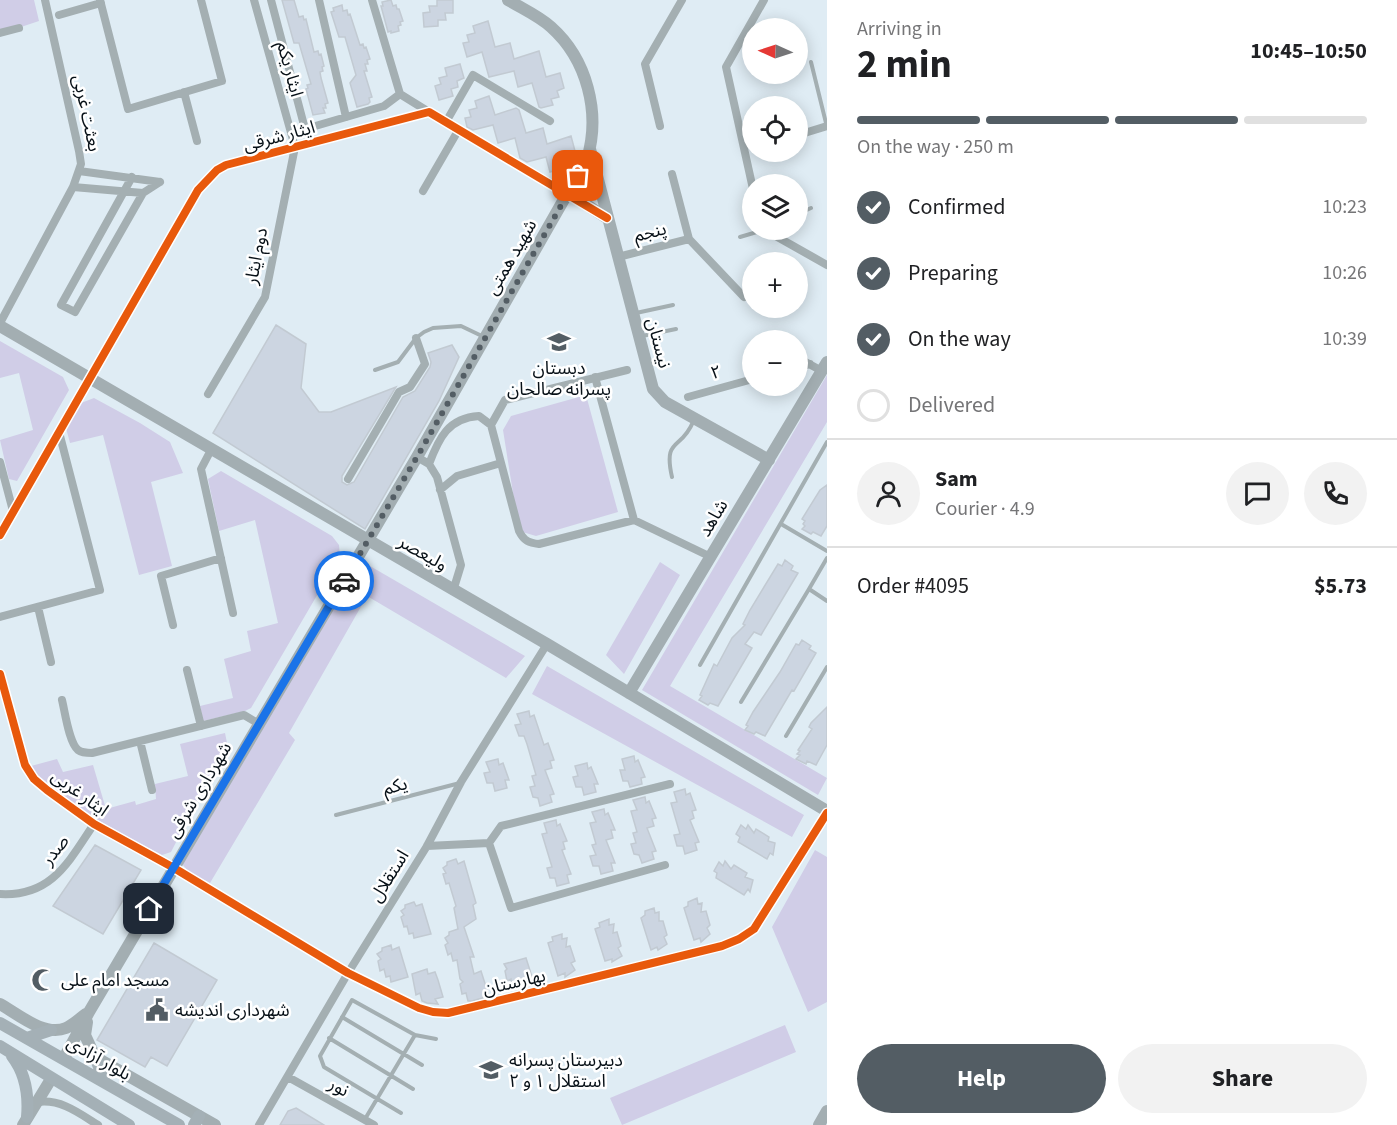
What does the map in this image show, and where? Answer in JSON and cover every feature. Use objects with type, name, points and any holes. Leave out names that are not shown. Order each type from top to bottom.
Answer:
[{"type":"main road","name":"شهید همتی","points":[[367,541],[486,338],[568,193],[590,149],[591,106],[583,70],[569,48],[551,27],[508,0]]},
{"type":"main road","name":"نيستان","points":[[590,149],[647,372],[655,393],[665,402],[769,460]]},
{"type":"main road","points":[[568,193],[607,218]]},
{"type":"main road","name":"ولیعصر","points":[[0,324],[367,541],[547,644],[827,812]]},
{"type":"main road","name":"شاهد","points":[[629,693],[824,366]]},
{"type":"main road","name":"شهرداری شرقی","points":[[64,1058],[367,541]]},
{"type":"main road","points":[[0,1004],[38,1026],[51,1030]]},
{"type":"main road","points":[[27,1038],[51,1030],[64,1029],[89,1012]]},
{"type":"main road","points":[[89,1012],[85,1035],[105,1082]]},
{"type":"main road","name":"بلوار آزادی","points":[[0,1023],[179,1125]]},
{"type":"main road","points":[[2,1048],[129,1125]]},
{"type":"main road","points":[[2,1048],[14,1057],[28,1089],[25,1121]]},
{"type":"main road","points":[[96,1057],[197,1120],[215,1125]]},
{"type":"main road","points":[[25,1121],[51,1079]]},
{"type":"main road","points":[[819,1125],[827,1111]]},
{"type":"street","name":"بعثت غربی","points":[[0,324],[73,187],[81,164],[45,0]]},
{"type":"street","points":[[59,15],[100,2],[128,109],[222,81],[201,0]]},
{"type":"street","name":"ایثار یکم","points":[[254,0],[295,147]]},
{"type":"street","points":[[271,0],[305,129],[384,106],[400,94]]},
{"type":"street","points":[[319,0],[346,117]]},
{"type":"street","points":[[372,0],[400,94],[568,193]]},
{"type":"street","points":[[660,126],[645,64],[682,0]]},
{"type":"street","points":[[742,127],[726,67],[764,0]]},
{"type":"street","points":[[0,33],[19,28]]},
{"type":"street","points":[[446,122],[473,75],[550,121]]},
{"type":"street","points":[[184,92],[196,141]]},
{"type":"street","name":"ایثار شرقی","points":[[90,378],[203,184],[217,170],[226,165],[429,112]]},
{"type":"street","points":[[808,132],[827,127]]},
{"type":"street","points":[[423,191],[459,129]]},
{"type":"street","name":"دوم ایثار","points":[[208,394],[265,297],[295,147]]},
{"type":"street","points":[[79,171],[132,177],[160,182],[143,193],[75,312],[61,305],[132,177]]},
{"type":"street","points":[[672,174],[689,239],[742,295]]},
{"type":"street","points":[[73,187],[143,193]]},
{"type":"street","name":"پنجم","points":[[618,257],[689,239]]},
{"type":"street","points":[[782,240],[827,265]]},
{"type":"street","points":[[348,479],[399,392],[410,387],[425,364],[416,338]]},
{"type":"street","points":[[810,364],[824,366]]},
{"type":"street","points":[[491,425],[506,400],[627,370]]},
{"type":"street","points":[[595,377],[634,520]]},
{"type":"street","points":[[0,535],[90,378]]},
{"type":"street","name":"۲","points":[[688,397],[742,382]]},
{"type":"street","points":[[429,464],[438,441],[450,427],[469,416],[479,416],[491,425],[523,539],[539,544],[634,520],[711,557]]},
{"type":"street","points":[[0,617],[100,590],[59,432]]},
{"type":"street","points":[[212,448],[201,469],[234,613]]},
{"type":"street","points":[[417,457],[429,464],[436,477],[461,565],[453,591]]},
{"type":"street","points":[[0,462],[14,511]]},
{"type":"street","points":[[440,490],[457,476],[501,464]]},
{"type":"street","points":[[173,625],[161,576],[221,558]]},
{"type":"street","points":[[38,607],[51,662]]},
{"type":"street","name":"استقلال","points":[[260,1125],[348,973],[427,846],[461,782],[547,644]]},
{"type":"street","points":[[187,670],[201,726]]},
{"type":"street","name":"ایثار غربی","points":[[0,674],[25,765],[34,779],[94,824],[174,868]]},
{"type":"street","points":[[62,700],[72,743],[77,750],[83,753],[92,753],[244,715],[259,724]]},
{"type":"street","points":[[140,741],[152,790]]},
{"type":"street","points":[[489,843],[501,826],[670,784]]},
{"type":"street","name":"بهارستان","points":[[174,868],[348,973],[419,1008],[448,1013],[640,968],[730,943],[754,929],[827,812]]},
{"type":"street","name":"صدر","points":[[0,894],[19,893],[50,882],[69,861],[94,824]]},
{"type":"street","points":[[427,846],[489,843]]},
{"type":"street","points":[[489,843],[510,908],[665,865]]},
{"type":"street","name":"نور","points":[[288,1077],[374,1125]]},
{"type":"street","points":[[38,1102],[49,1101],[63,1104],[98,1125]]},
{"type":"lane","points":[[811,62],[827,127]]},
{"type":"lane","points":[[633,314],[673,305]]},
{"type":"lane","points":[[375,370],[398,362],[416,338],[434,328],[460,326],[486,338]]},
{"type":"lane","points":[[638,337],[676,329]]},
{"type":"lane","points":[[672,477],[669,455],[675,444],[688,435],[695,419]]},
{"type":"lane","points":[[700,665],[827,442]]},
{"type":"lane","points":[[781,524],[827,550]]},
{"type":"lane","points":[[741,702],[827,558]]},
{"type":"lane","points":[[809,589],[827,601]]},
{"type":"lane","points":[[786,736],[827,667]]},
{"type":"lane","name":"یکم","points":[[336,815],[461,782]]},
{"type":"lane","points":[[401,1113],[324,1067],[320,1056],[352,1000],[415,1035],[436,1039]]},
{"type":"lane","points":[[342,1017],[422,1065]]},
{"type":"lane","points":[[365,1119],[415,1035]]},
{"type":"lane","points":[[330,1038],[413,1089]]},
{"type":"shaded area","points":[[0,0],[34,0],[39,21],[0,34]]},
{"type":"shaded area","points":[[0,341],[63,377],[69,390],[17,481],[9,479],[0,440],[33,430],[19,373],[0,378]]},
{"type":"shaded area","points":[[827,375],[827,422],[670,686],[827,778],[818,795],[642,690]]},
{"type":"shaded area","points":[[586,395],[618,512],[536,536],[519,531],[503,430],[511,416]]},
{"type":"shaded area","points":[[94,398],[170,442],[183,473],[151,482],[172,566],[139,575],[103,435],[70,443],[66,428],[81,403]]},
{"type":"shaded area","points":[[221,471],[332,536],[339,545],[340,556],[251,708],[203,721],[200,706],[233,698],[224,659],[251,651],[247,631],[278,623],[255,520],[219,531],[208,479]]},
{"type":"shaded area","points":[[660,562],[680,575],[624,674],[606,655]]},
{"type":"shaded area","points":[[370,566],[525,656],[506,678],[367,596],[289,733],[295,740],[210,883],[189,872],[182,864],[348,584]]},
{"type":"shaded area","points":[[547,666],[804,815],[792,837],[532,694]]},
{"type":"shaded area","points":[[225,733],[227,743],[171,852],[162,855],[71,803],[40,778],[31,766],[57,759],[63,772],[93,765],[106,809],[135,801],[136,805],[156,799],[155,784],[188,776],[180,744]]},
{"type":"shaded area","points":[[815,850],[827,857],[827,1002],[808,1012],[772,927]]},
{"type":"shaded area","points":[[785,1025],[796,1052],[622,1125],[610,1098]]},
{"type":"building","points":[[282,0],[294,0],[299,17],[303,16],[304,20],[306,19],[314,52],[318,51],[319,55],[321,54],[324,66],[323,71],[320,72],[328,103],[325,104],[326,108],[323,108],[325,113],[313,115],[306,89],[307,85],[311,84],[299,43],[294,43]]},
{"type":"building","points":[[391,0],[393,6],[396,5],[399,9],[403,21],[398,26],[399,31],[391,33],[391,31],[388,32],[381,6],[383,6],[382,2]]},
{"type":"building","points":[[437,0],[453,0],[453,13],[445,13],[446,20],[438,20],[438,26],[424,27],[423,13],[430,12],[429,6],[437,6]]},
{"type":"building","points":[[342,5],[343,11],[347,10],[348,15],[350,14],[360,45],[363,44],[364,48],[366,47],[370,59],[367,60],[368,64],[365,64],[367,71],[364,71],[372,97],[369,98],[368,104],[357,107],[350,83],[356,75],[345,37],[339,37],[331,12],[334,11],[333,8]]},
{"type":"building","points":[[488,21],[495,47],[510,43],[514,59],[539,51],[546,77],[560,73],[564,88],[557,91],[559,97],[551,99],[553,105],[539,107],[532,83],[518,87],[514,71],[489,77],[482,52],[467,57],[463,43],[469,42],[467,35],[475,33],[473,26]]},
{"type":"building","points":[[460,64],[464,78],[457,81],[458,87],[451,89],[453,96],[439,100],[435,86],[441,84],[439,78],[447,76],[445,68]]},
{"type":"building","points":[[489,96],[495,115],[516,108],[519,110],[526,133],[543,128],[547,144],[571,136],[575,151],[568,154],[570,160],[562,162],[564,168],[550,172],[546,157],[527,162],[520,158],[515,138],[498,143],[493,125],[473,130],[467,127],[465,118],[471,117],[469,110],[477,108],[475,101]]},
{"type":"building","points":[[276,325],[306,344],[301,388],[319,412],[331,412],[396,387],[342,476],[342,482],[347,485],[354,482],[403,397],[415,391],[430,367],[428,353],[452,345],[459,357],[439,401],[365,529],[213,433]]},
{"type":"building","points":[[827,485],[827,526],[821,536],[813,532],[811,534],[802,529],[805,521],[802,519],[820,490]]},
{"type":"building","points":[[785,560],[793,566],[791,570],[798,573],[761,635],[754,632],[745,644],[752,648],[718,706],[710,703],[708,705],[699,700],[714,664],[717,666],[732,638],[745,625],[743,624],[750,610],[778,564],[782,566]]},
{"type":"building","points":[[802,640],[811,646],[809,649],[816,653],[794,691],[792,690],[765,736],[745,730],[753,712],[796,644],[799,645]]},
{"type":"building","points":[[827,707],[827,745],[816,765],[807,761],[806,764],[796,759],[800,755],[797,754],[800,751],[798,750],[812,729],[809,727],[811,723]]},
{"type":"building","points":[[529,711],[530,717],[534,715],[544,745],[548,743],[554,760],[550,761],[552,768],[545,770],[554,794],[550,795],[552,802],[540,806],[538,798],[533,797],[530,787],[535,786],[532,776],[536,775],[527,744],[524,736],[519,736],[515,725],[521,724],[517,714]]},
{"type":"building","points":[[634,756],[635,762],[638,760],[645,777],[641,778],[642,784],[630,787],[628,781],[623,781],[620,770],[625,770],[622,759]]},
{"type":"building","points":[[498,759],[499,765],[503,763],[509,780],[505,780],[507,788],[495,791],[493,783],[487,783],[484,773],[490,772],[486,762]]},
{"type":"building","points":[[587,763],[588,769],[591,767],[598,784],[594,784],[596,792],[584,795],[582,787],[576,787],[573,777],[578,776],[575,766]]},
{"type":"building","points":[[685,789],[686,795],[690,793],[696,810],[692,811],[694,818],[690,820],[699,842],[695,843],[697,850],[685,854],[683,846],[677,846],[674,835],[680,834],[671,803],[677,802],[674,792]]},
{"type":"building","points":[[645,797],[646,803],[649,801],[656,818],[652,819],[654,826],[647,828],[656,851],[652,852],[654,859],[642,863],[639,855],[634,854],[631,844],[636,843],[633,833],[637,832],[631,811],[637,810],[633,800]]},
{"type":"building","points":[[604,809],[605,815],[608,813],[615,830],[611,830],[613,838],[606,840],[615,863],[611,863],[613,871],[601,874],[599,866],[593,866],[590,856],[596,855],[592,845],[596,844],[590,823],[596,822],[592,812]]},
{"type":"building","points":[[556,820],[557,826],[560,824],[567,841],[563,842],[565,849],[562,850],[571,874],[567,875],[569,883],[557,886],[555,878],[550,878],[547,868],[552,867],[542,834],[547,833],[544,823]]},
{"type":"building","points":[[741,825],[746,829],[748,825],[754,833],[756,829],[769,837],[768,841],[775,843],[773,855],[770,853],[767,859],[738,842],[740,837],[736,834]]},
{"type":"building","points":[[95,845],[141,870],[103,934],[53,906]]},
{"type":"building","points":[[456,859],[458,864],[464,861],[476,903],[473,905],[476,919],[464,927],[474,957],[470,957],[474,974],[481,971],[489,996],[472,1001],[468,1001],[466,993],[462,994],[460,984],[463,982],[460,979],[457,960],[453,961],[451,953],[448,955],[445,945],[448,943],[445,938],[449,932],[458,929],[454,908],[456,906],[449,883],[446,884],[443,874],[446,873],[443,868],[447,862]]},
{"type":"building","points":[[725,861],[731,869],[734,865],[747,873],[745,877],[753,880],[750,892],[748,889],[744,895],[716,878],[717,873],[714,871],[719,862],[723,866]]},
{"type":"building","points":[[697,898],[698,904],[702,903],[701,912],[706,911],[710,925],[707,928],[710,934],[701,942],[700,938],[694,940],[684,908],[688,906],[688,902]]},
{"type":"building","points":[[414,902],[416,906],[422,904],[431,934],[414,938],[413,933],[409,934],[407,926],[404,927],[401,917],[404,915],[401,911],[405,905]]},
{"type":"building","points":[[654,908],[655,913],[659,912],[659,921],[663,921],[667,935],[664,937],[667,944],[658,950],[657,947],[651,950],[641,918],[645,915],[645,911]]},
{"type":"building","points":[[609,919],[609,925],[614,924],[613,933],[617,932],[621,946],[618,948],[622,956],[612,962],[612,959],[605,961],[595,929],[600,927],[599,923]]},
{"type":"building","points":[[562,934],[562,939],[567,938],[566,947],[570,946],[575,961],[571,963],[575,970],[565,977],[565,973],[558,976],[548,943],[553,941],[552,937]]},
{"type":"building","name":"شهرداری اندیشه","points":[[154,943],[217,980],[167,1066],[151,1057],[145,1067],[97,1040]]},
{"type":"building","points":[[391,945],[392,950],[399,947],[408,977],[391,982],[390,976],[386,977],[384,969],[380,971],[378,961],[381,959],[377,954],[382,951],[382,948]]},
{"type":"building","points":[[526,958],[534,983],[525,984],[527,987],[517,989],[517,986],[512,987],[511,979],[507,981],[505,971],[507,969],[504,964]]},
{"type":"building","points":[[427,969],[428,974],[435,972],[438,980],[443,997],[435,999],[438,1004],[422,1001],[420,993],[416,995],[412,974]]},
{"type":"building","points":[[296,1108],[324,1125],[280,1125],[288,1111]]},
{"type":"cycle path","points":[[0,535],[198,190],[217,170],[226,165],[429,112],[607,218]]},
{"type":"cycle path","points":[[0,674],[25,765],[34,779],[47,790],[94,824],[174,868],[348,973],[419,1008],[433,1012],[448,1013],[722,946],[739,939],[754,929],[827,813]]},
{"type":"way so far","points":[[344,581],[578,176]]},
{"type":"place","name":"دبستان پسرانه صالحان","points":[[559,342]]},
{"type":"place","name":"مسجد امام علی","points":[[43,980]]},
{"type":"place","name":"شهرداری اندیشه","points":[[157,1010]]},
{"type":"place","name":"دبیرستان پسرانه استقلال ۱ و ۲","points":[[491,1070]]},
{"type":"route","points":[[149,909],[344,581]]}]
